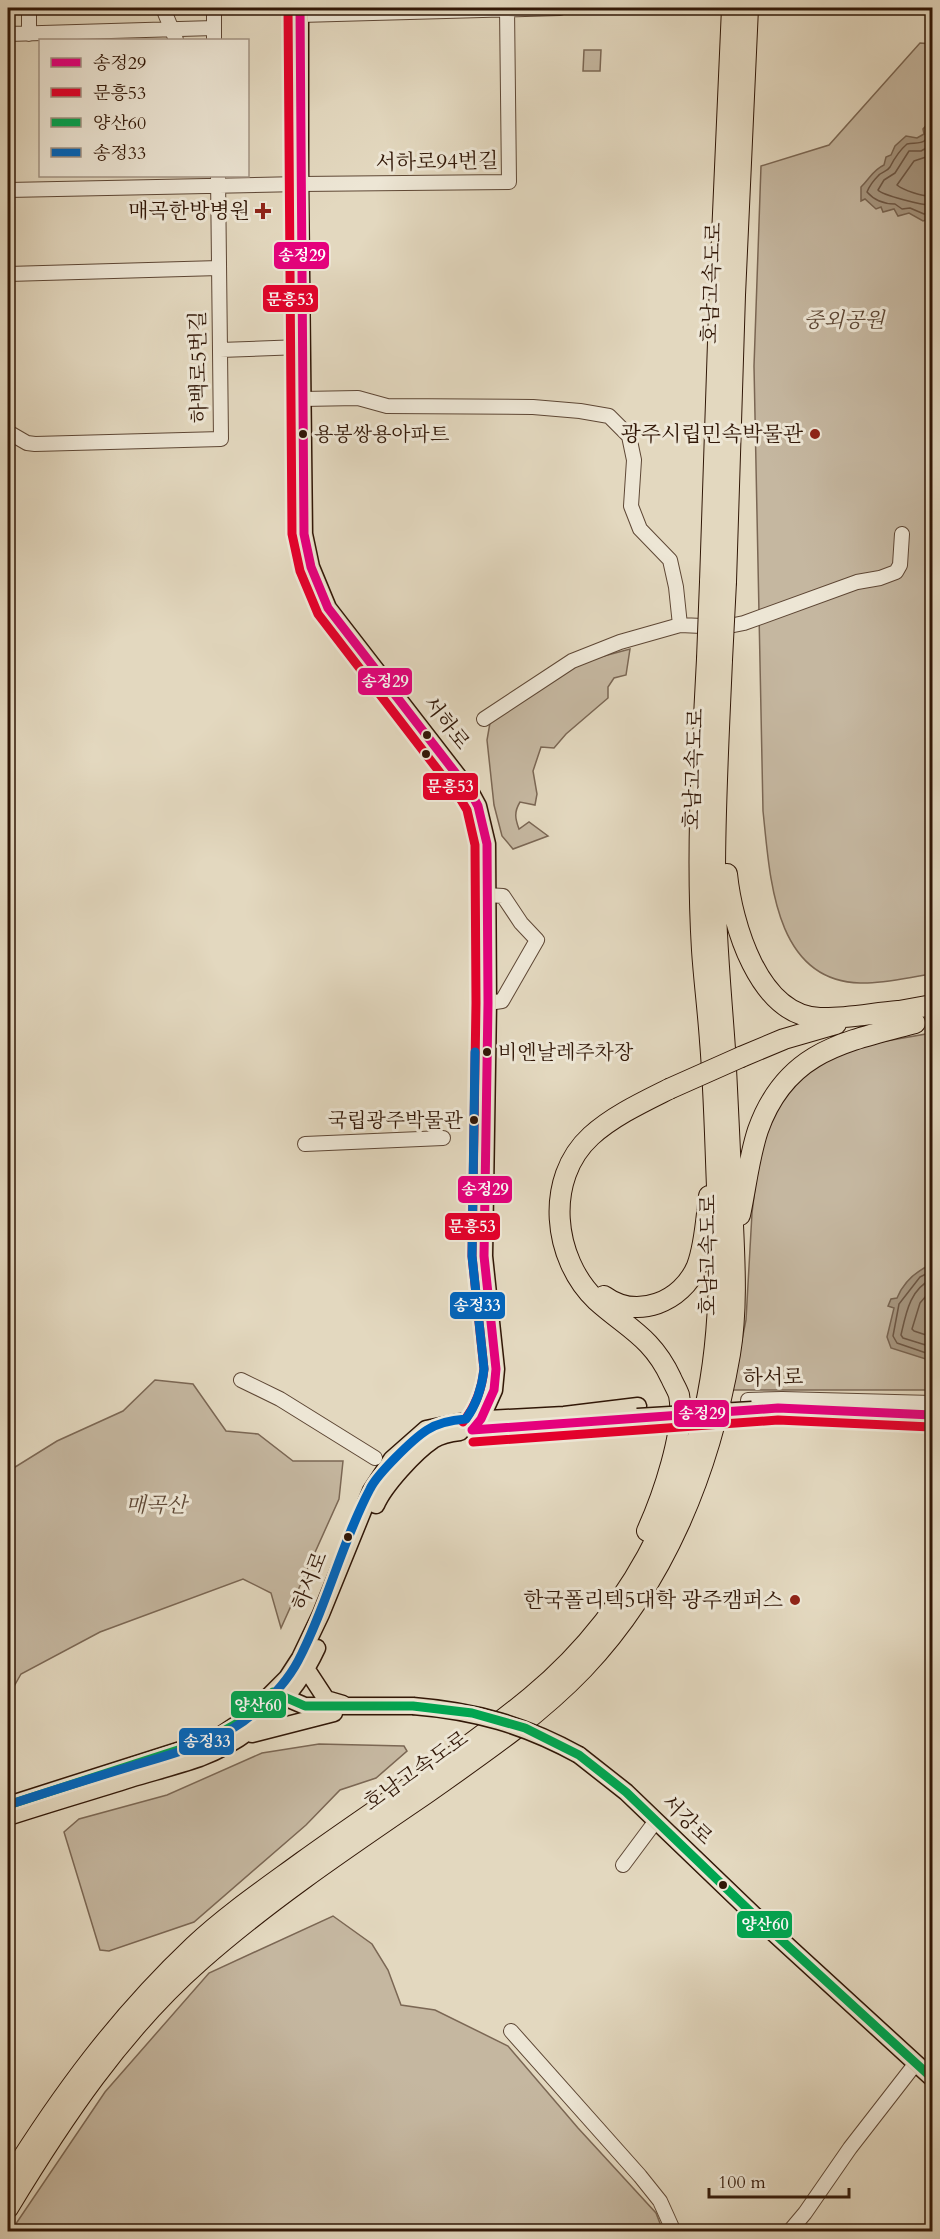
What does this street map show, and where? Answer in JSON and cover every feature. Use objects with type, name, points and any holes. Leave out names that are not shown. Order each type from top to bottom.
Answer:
[{"type":"highway","name":"호남고속도로","points":[[718,582],[720,270],[732,8]]},
{"type":"highway","name":"호남고속도로","points":[[8,2181],[82,2070],[128,2014],[196,1945],[259,1893],[452,1758],[535,1694],[590,1638],[620,1601],[650,1551],[679,1491],[697,1440],[717,1333],[720,1257],[711,1044],[702,951],[700,864],[715,659],[748,8]]},
{"type":"highway","points":[[746,74],[757,8]]},
{"type":"highway","name":"호남고속도로","points":[[8,2208],[92,2080],[150,2009],[200,1960],[328,1861],[490,1749],[535,1714],[583,1669],[632,1610],[660,1563],[685,1513],[707,1455],[731,1348],[735,1281],[729,1119],[715,878],[717,766],[715,659]]},
{"type":"highway","points":[[717,766],[724,798],[725,859],[730,905],[754,967],[770,993],[792,1011],[818,1018],[898,1011]]},
{"type":"highway","points":[[742,1063],[784,1039],[820,1028],[933,1005]]},
{"type":"highway","points":[[734,1244],[758,1131],[772,1099],[790,1075],[809,1059],[829,1049],[862,1037],[924,1022]]},
{"type":"highway","points":[[566,1663],[584,1632],[633,1562],[650,1525],[680,1429],[679,1394],[655,1351],[638,1332],[596,1300],[578,1279],[567,1257],[561,1236],[561,1195],[566,1175],[576,1154],[591,1136],[643,1103],[671,1094],[742,1063],[822,1037],[860,1028],[924,1022]]},
{"type":"highway","points":[[671,1094],[610,1133],[594,1146],[578,1168],[570,1187],[566,1210],[571,1248],[585,1275],[605,1297],[629,1308],[659,1304],[684,1287],[698,1263],[716,1152]]},
{"type":"main road","name":"서하로","points":[[300,11],[304,534],[311,567],[328,608],[471,793],[478,806],[487,844],[488,1003],[484,1256],[496,1369],[494,1390],[476,1425]]},
{"type":"main road","name":"하서로","points":[[8,1805],[221,1735],[279,1695],[307,1670],[327,1628],[339,1591],[381,1493],[433,1440],[476,1425],[564,1415],[750,1405]]},
{"type":"main road","name":"하서로","points":[[8,1817],[201,1757],[240,1737],[261,1723],[300,1658],[321,1614],[371,1491],[392,1459],[426,1429],[470,1420],[476,1425]]},
{"type":"main road","points":[[307,1670],[326,1699],[356,1707]]},
{"type":"main road","name":"서강로","points":[[279,1695],[305,1706],[413,1706],[472,1713],[510,1723],[551,1739],[579,1755],[613,1780],[655,1822],[933,2078]]},
{"type":"main road","name":"서강로","points":[[240,1737],[356,1707]]},
{"type":"street","points":[[29,8],[29,34]]},
{"type":"street","points":[[163,8],[174,34]]},
{"type":"street","points":[[8,34],[214,34],[214,8]]},
{"type":"street","points":[[300,11],[560,8]]},
{"type":"street","name":"서하로94번길","points":[[300,184],[509,182],[507,9]]},
{"type":"street","points":[[8,190],[178,181],[300,184]]},
{"type":"street","name":"하백로5번길","points":[[8,432],[27,443],[35,444],[221,439],[218,181]]},
{"type":"street","points":[[8,274],[219,268]]},
{"type":"street","points":[[220,350],[302,347]]},
{"type":"street","points":[[302,399],[358,398],[387,406],[533,407],[609,416],[629,436],[634,460],[631,506],[640,529],[670,560],[676,587],[680,625]]},
{"type":"street","name":"서하로","points":[[484,719],[572,661],[620,642],[680,625],[724,627],[744,623],[857,582],[880,578],[896,572],[900,565],[902,534]]},
{"type":"street","points":[[487,895],[503,896],[537,940],[502,1001],[488,1003]]},
{"type":"street","points":[[305,1144],[443,1138]]},
{"type":"street","points":[[241,1380],[280,1400],[375,1458]]},
{"type":"street","name":"하서로","points":[[750,1405],[782,1399],[933,1403]]},
{"type":"street","name":"하서로","points":[[750,1405],[933,1415]]},
{"type":"street","points":[[623,1865],[655,1822]]},
{"type":"street","points":[[511,2031],[660,2201],[674,2232]]},
{"type":"street","points":[[789,2232],[916,2063]]},
{"type":"green space","name":"중외공원","points":[[920,43],[932,44],[932,974],[860,983],[831,978],[809,964],[793,945],[782,920],[769,865],[763,811],[754,366],[761,166],[829,145]]},
{"type":"green space","points":[[584,50],[601,50],[600,71],[583,71]]},
{"type":"green space","points":[[630,649],[626,675],[614,678],[608,687],[608,698],[566,734],[554,748],[541,747],[533,771],[537,794],[535,805],[520,802],[516,818],[519,829],[529,822],[548,836],[513,849],[502,836],[494,805],[487,740],[491,717],[574,664]]},
{"type":"green space","points":[[932,1033],[932,1390],[732,1390],[746,1320],[752,1213],[757,1171],[769,1121],[795,1081],[820,1060],[857,1046]]},
{"type":"green space","name":"매곡산","points":[[155,1380],[193,1384],[226,1431],[258,1434],[293,1461],[343,1461],[339,1499],[281,1628],[271,1593],[243,1579],[100,1632],[21,1674],[8,1697],[8,1470],[57,1441],[123,1411]]},
{"type":"green space","points":[[319,1744],[404,1746],[407,1751],[376,1778],[340,1790],[306,1825],[194,1922],[109,1951],[100,1950],[64,1832],[79,1819],[167,1795],[262,1753]]},
{"type":"green space","points":[[333,1916],[372,1944],[388,1970],[401,2005],[435,2010],[508,2046],[578,2128],[656,2213],[663,2231],[11,2231],[105,2092],[209,1973]]},
{"type":"water","points":[[932,119],[932,218],[923,221],[909,213],[898,216],[894,209],[883,212],[881,207],[876,209],[865,199],[861,201],[861,187],[874,172],[884,165],[886,157],[891,155],[895,146],[906,136],[917,138],[924,134],[923,129]]},
{"type":"water","points":[[932,1264],[932,1361],[891,1348],[887,1337],[894,1308],[888,1306],[891,1299],[897,1298],[911,1277]]},
{"type":"transit line","name":"문흥53","points":[[288,8],[292,534],[300,571],[318,614],[461,800],[467,810],[475,845],[476,1003],[472,1256],[484,1369],[478,1397],[463,1422]]},
{"type":"transit line","name":"송정29","points":[[300,8],[304,534],[311,567],[328,608],[471,793],[478,806],[487,844],[488,1003],[484,1256],[496,1369],[494,1390],[481,1419],[472,1430]]},
{"type":"transit line","name":"송정33","points":[[8,1805],[211,1740],[254,1713],[278,1689],[298,1661],[351,1531],[374,1483],[396,1457],[427,1430],[446,1422],[466,1419],[470,1413],[478,1395],[484,1369],[472,1256],[475,1052]]},
{"type":"transit line","name":"송정29","points":[[472,1430],[778,1408],[932,1415]]},
{"type":"transit line","name":"문흥53","points":[[473,1442],[778,1420],[931,1427]]},
{"type":"transit line","name":"양산60","points":[[8,1805],[206,1741],[236,1724],[273,1692],[305,1706],[413,1706],[472,1713],[525,1728],[579,1755],[626,1792],[754,1915],[932,2078]]},
{"type":"place","name":"매곡한방병원","points":[[263,211]]},
{"type":"place","name":"용봉쌍용아파트","points":[[303,434]]},
{"type":"place","name":"광주시립민속박물관","points":[[815,434]]},
{"type":"place","name":"비엔날레주차장","points":[[487,1052]]},
{"type":"place","name":"국립광주박물관","points":[[474,1120]]},
{"type":"place","name":"한국폴리텍5대학 광주캠퍼스","points":[[795,1600]]}]
